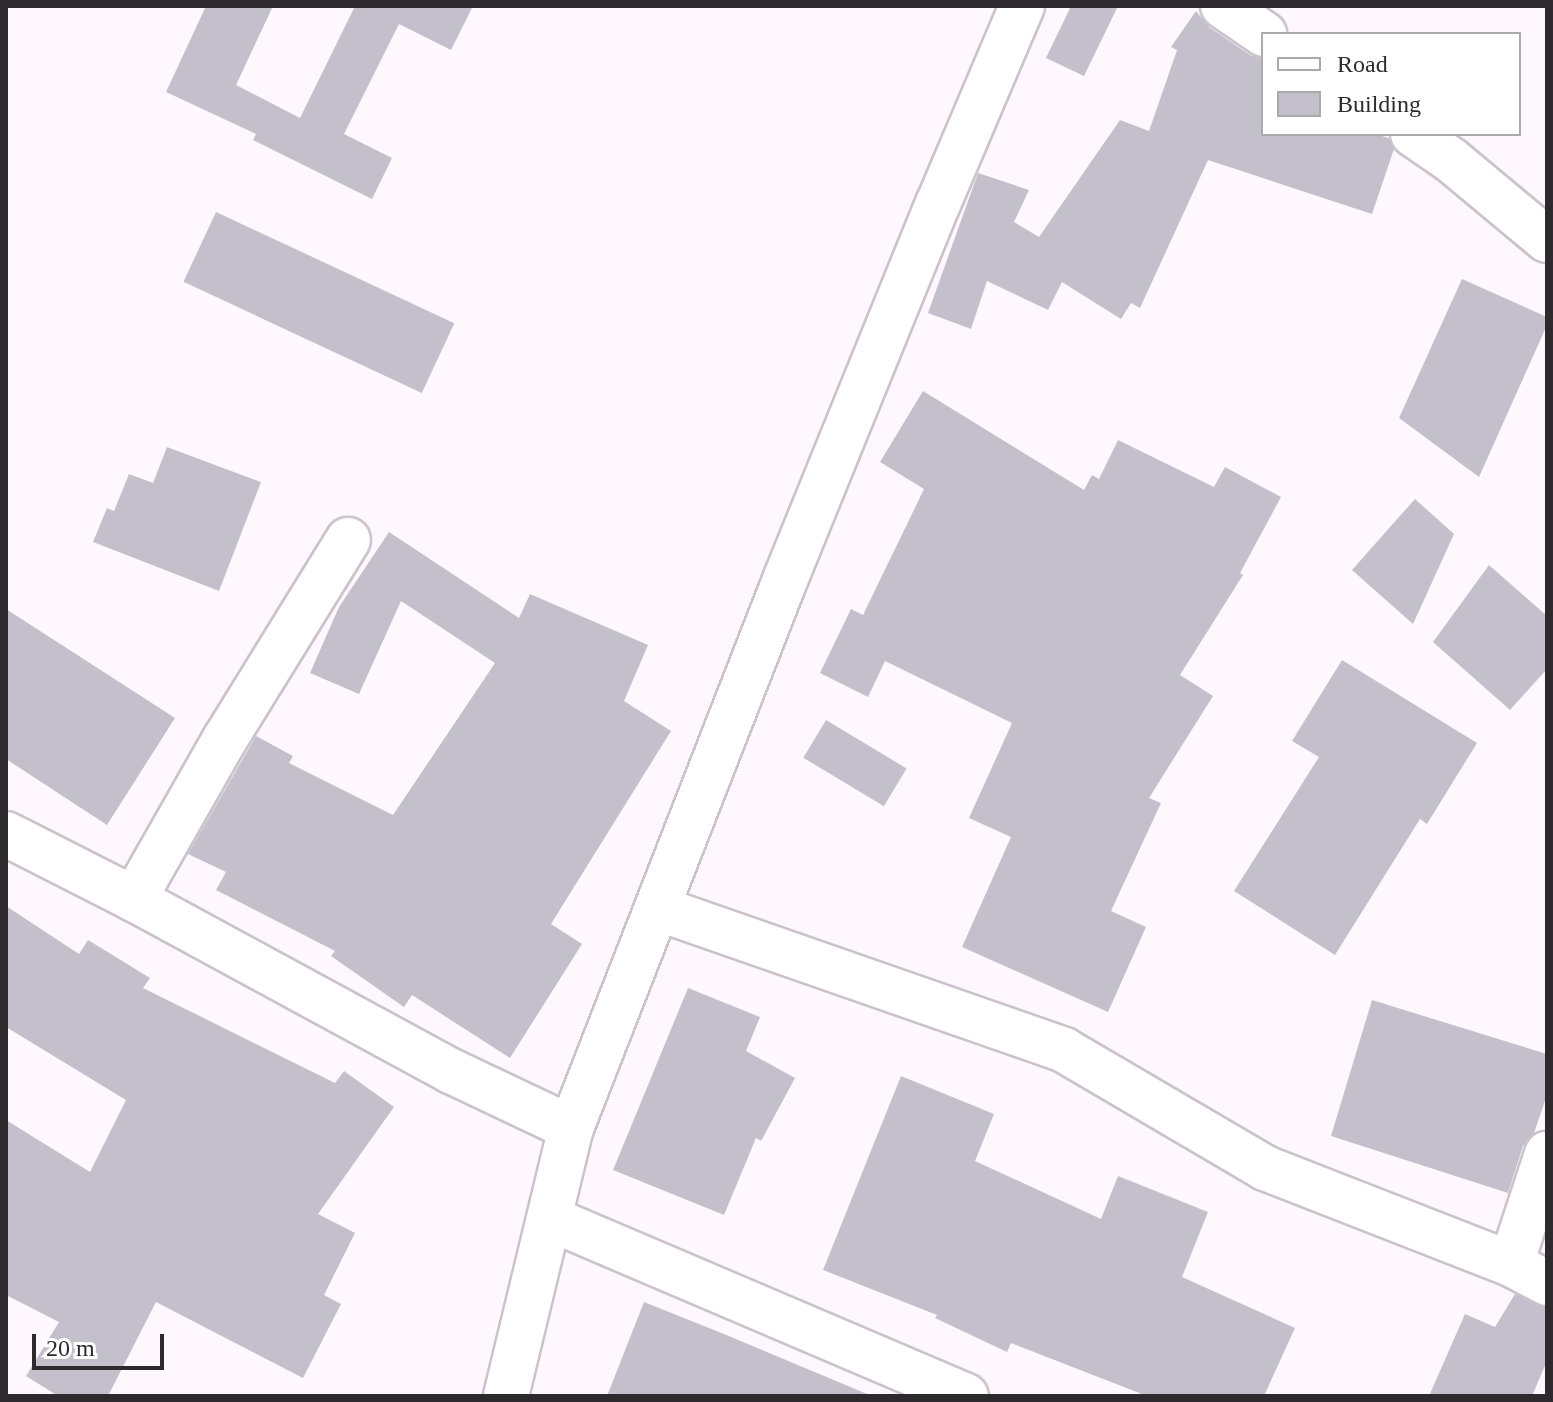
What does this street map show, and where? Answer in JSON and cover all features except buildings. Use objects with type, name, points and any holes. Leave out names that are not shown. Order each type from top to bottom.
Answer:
[{"type":"street","points":[[506,1396],[571,1128],[908,276],[1022,6]]},
{"type":"street","points":[[1223,6],[1261,32]]},
{"type":"street","points":[[1416,136],[1451,160],[1547,240]]},
{"type":"street","points":[[134,899],[225,739],[348,540]]},
{"type":"street","points":[[6,834],[134,899],[451,1071],[571,1128]]},
{"type":"street","points":[[657,908],[1064,1050],[1265,1168],[1529,1274],[1547,1154]]},
{"type":"street","points":[[551,1219],[941,1392]]}]
